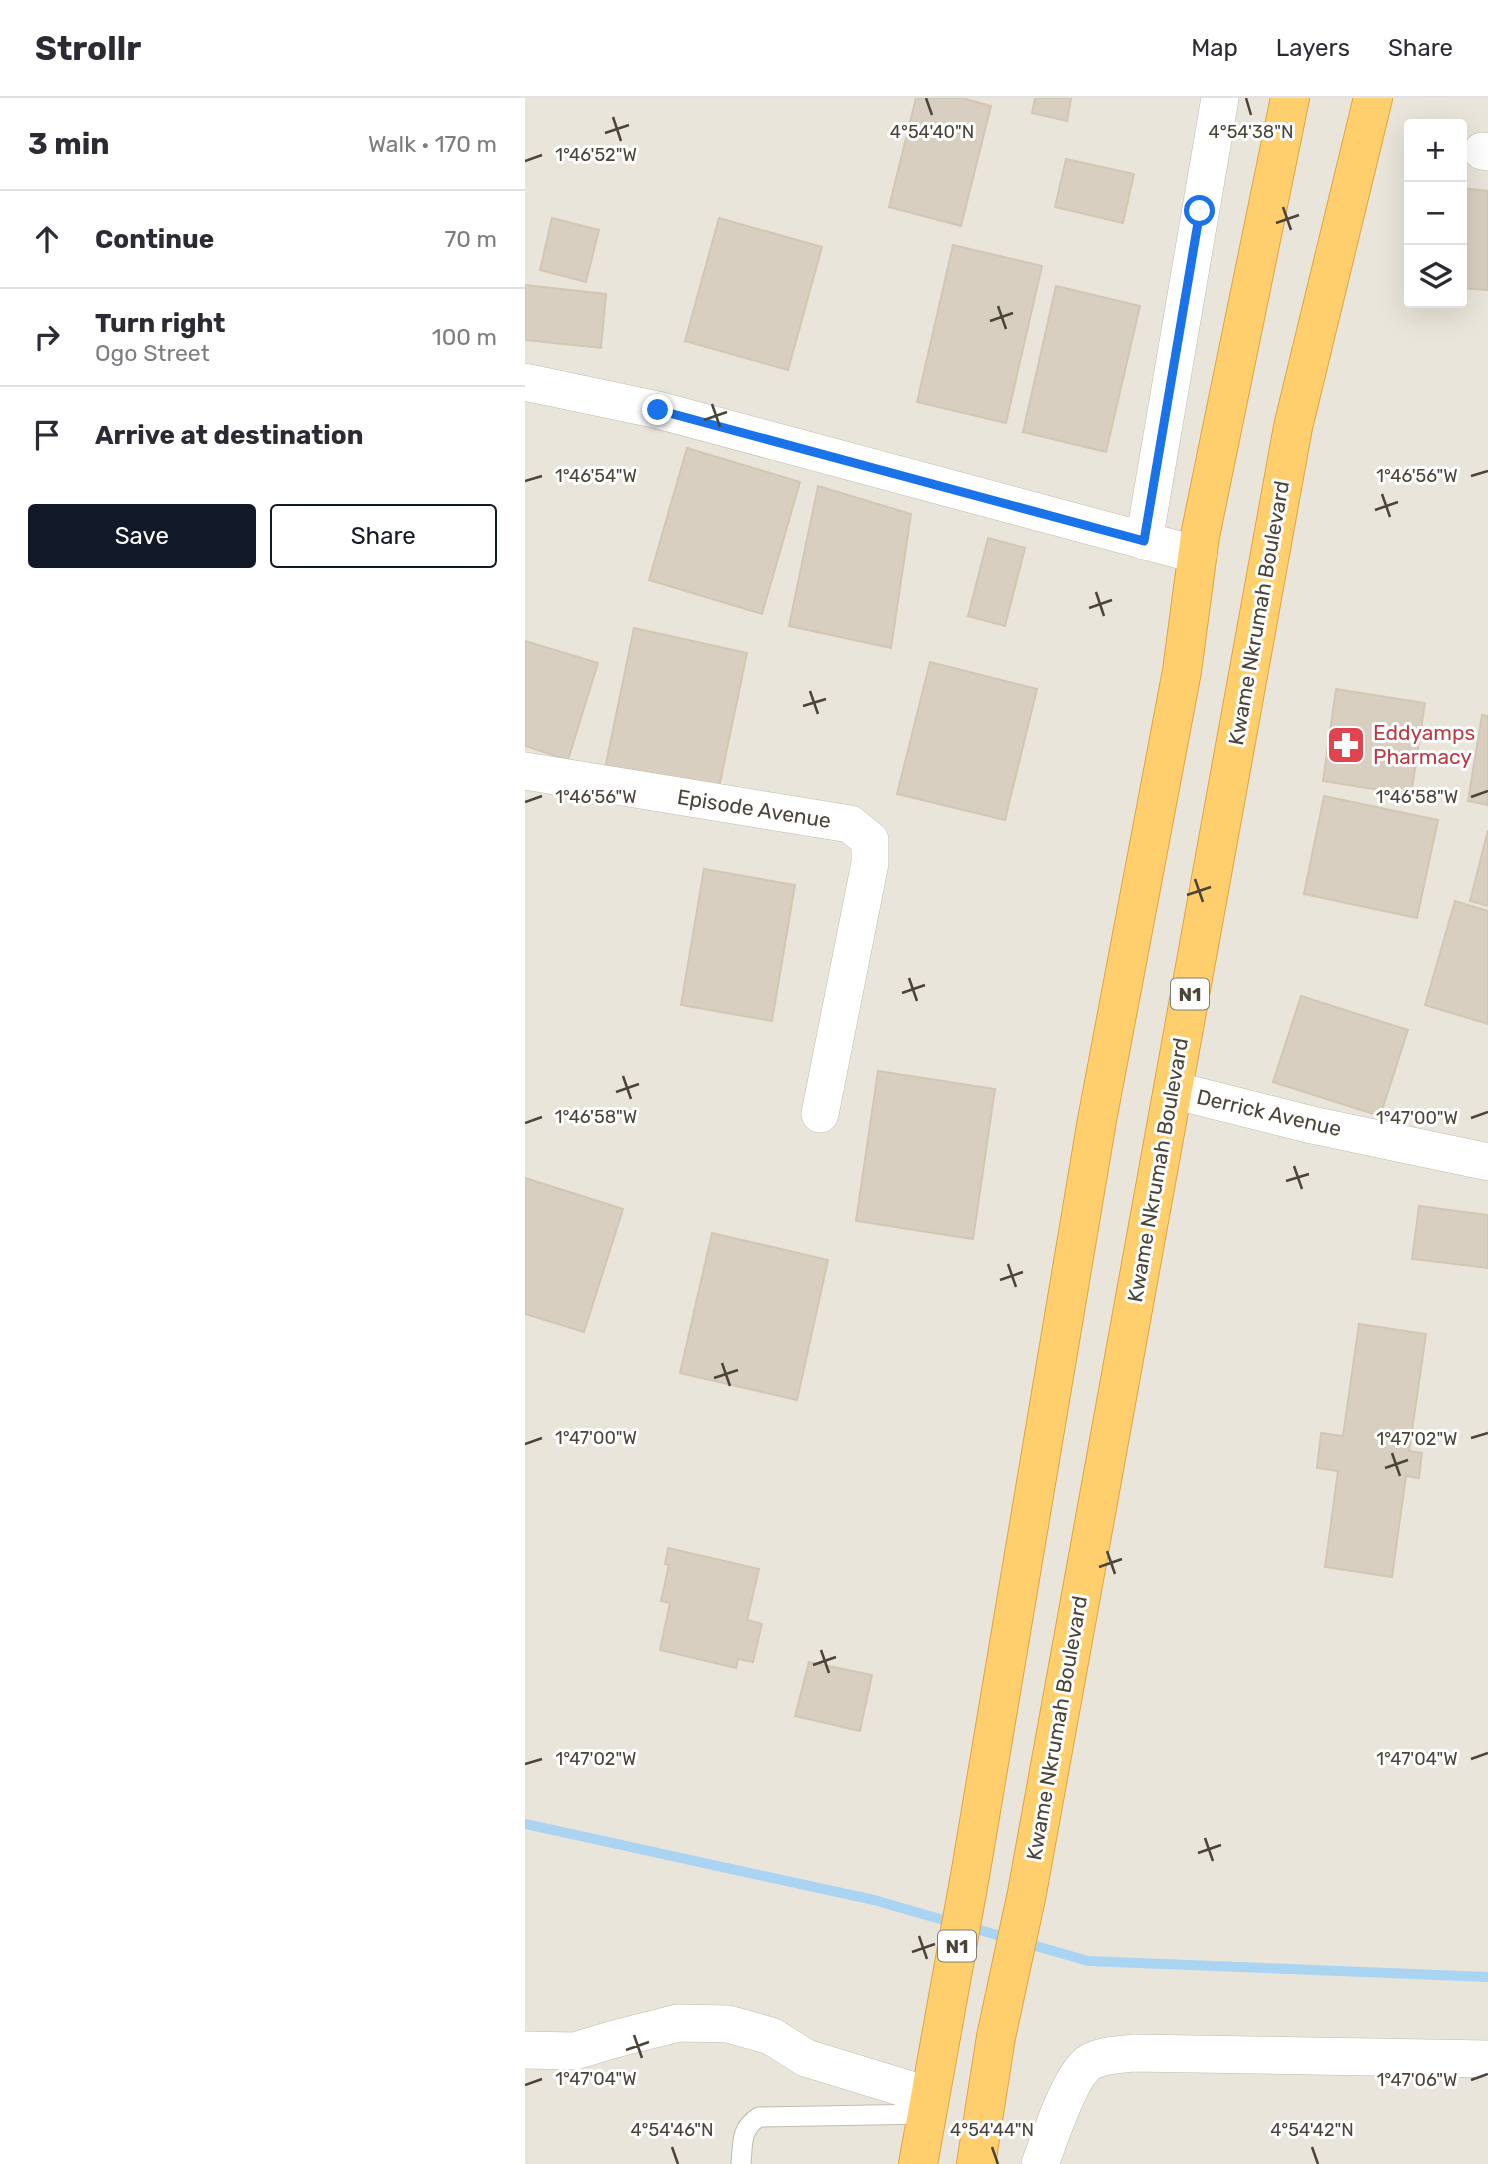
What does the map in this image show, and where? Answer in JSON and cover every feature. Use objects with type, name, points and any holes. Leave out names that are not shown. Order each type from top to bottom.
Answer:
[{"type":"highway","name":"N1","points":[[918,2164],[971,1870],[1097,1120],[1182,671],[1198,555],[1290,98]]},
{"type":"highway","name":"Kwame Nkrumah Boulevard","points":[[975,2164],[996,2037],[1027,1894],[1293,427],[1373,98]]},
{"type":"street","points":[[1144,541],[1220,98]]},
{"type":"street","points":[[525,382],[658,410],[1198,555]]},
{"type":"street","name":"Episode Avenue","points":[[525,771],[851,824],[870,840],[870,863],[820,1114]]},
{"type":"street","name":"Derrick Avenue","points":[[1173,1090],[1312,1125],[1488,1161]]},
{"type":"street","points":[[525,2050],[575,2051],[611,2039],[678,2023],[728,2024],[771,2036],[806,2058],[929,2105]]},
{"type":"street","points":[[1040,2164],[1073,2082],[1089,2063],[1111,2055],[1133,2053],[1488,2059]]},
{"type":"lane","points":[[741,2164],[744,2130],[759,2117],[929,2105]]},
{"type":"shaded area","points":[[525,98],[1488,98],[1488,2164],[525,2164]]},
{"type":"building","points":[[916,98],[962,98],[991,106],[961,226],[889,207]]},
{"type":"building","points":[[1035,98],[1071,98],[1067,121],[1032,113]]},
{"type":"building","points":[[1066,159],[1134,174],[1123,223],[1055,207]]},
{"type":"building","points":[[1467,189],[1488,191],[1488,290],[1467,288]]},
{"type":"building","points":[[552,218],[599,230],[586,282],[540,270]]},
{"type":"building","points":[[719,218],[822,247],[788,370],[685,341]]},
{"type":"building","points":[[953,245],[1042,266],[1006,423],[917,402]]},
{"type":"building","points":[[525,285],[606,294],[601,348],[525,340]]},
{"type":"building","points":[[1056,286],[1140,306],[1106,452],[1023,432]]},
{"type":"building","points":[[687,448],[800,482],[762,614],[649,580]]},
{"type":"building","points":[[818,486],[911,514],[891,648],[789,626]]},
{"type":"building","points":[[988,538],[1025,548],[1005,626],[968,616]]},
{"type":"building","points":[[634,628],[747,653],[717,797],[604,773]]},
{"type":"building","points":[[525,641],[598,663],[568,760],[525,746]]},
{"type":"building","points":[[930,662],[1037,689],[1005,820],[897,794]]},
{"type":"building","points":[[1336,689],[1425,703],[1411,795],[1323,781]]},
{"type":"building","points":[[1482,715],[1488,716],[1488,805],[1468,801]]},
{"type":"building","points":[[1324,796],[1438,820],[1417,918],[1304,894]]},
{"type":"building","points":[[1488,830],[1488,906],[1470,901]]},
{"type":"building","points":[[704,869],[795,885],[772,1021],[681,1005]]},
{"type":"building","points":[[1455,901],[1488,911],[1488,1024],[1425,1005]]},
{"type":"building","points":[[1301,996],[1408,1030],[1380,1116],[1273,1082]]},
{"type":"building","points":[[878,1071],[995,1089],[973,1239],[856,1221]]},
{"type":"building","points":[[525,1178],[623,1209],[584,1332],[525,1314]]},
{"type":"building","points":[[1419,1206],[1488,1215],[1488,1268],[1412,1259]]},
{"type":"building","points":[[712,1233],[828,1260],[797,1400],[680,1373]]},
{"type":"building","points":[[1359,1324],[1426,1334],[1409,1451],[1422,1453],[1419,1478],[1406,1476],[1392,1577],[1325,1567],[1338,1471],[1317,1468],[1321,1433],[1343,1436]]},
{"type":"building","points":[[668,1548],[759,1569],[747,1620],[762,1624],[753,1662],[738,1659],[736,1668],[660,1650],[670,1603],[661,1601],[669,1565],[665,1564]]},
{"type":"building","points":[[809,1662],[872,1675],[860,1731],[795,1716]]},
{"type":"waterway","points":[[525,1824],[874,1900],[954,1923]]},
{"type":"waterway","points":[[969,1927],[1008,1938]]},
{"type":"waterway","points":[[1022,1942],[1088,1961],[1488,1977]]},
{"type":"place","name":"Eddyamps Pharmacy","points":[[1346,745]]},
{"type":"route","points":[[658,410],[1144,541],[1200,211]]}]
